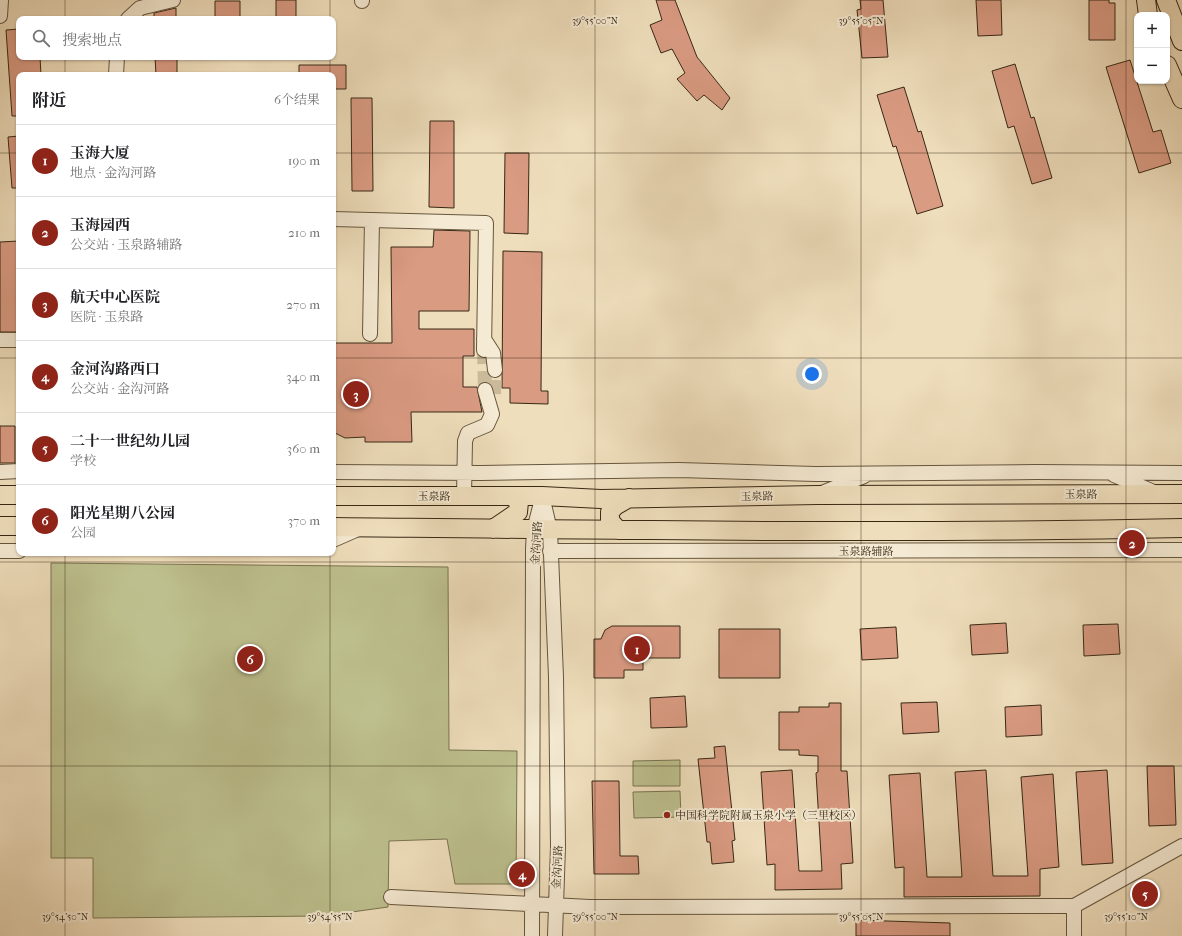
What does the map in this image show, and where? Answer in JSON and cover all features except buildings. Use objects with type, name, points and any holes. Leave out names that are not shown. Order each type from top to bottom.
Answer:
[{"type":"main road","points":[[1146,0],[1148,12]]},
{"type":"main road","points":[[1166,0],[1182,41]]},
{"type":"main road","points":[[1170,72],[1182,99]]},
{"type":"main road","name":"玉泉路","points":[[336,496],[542,496],[601,499],[817,495],[1182,494]]},
{"type":"main road","points":[[0,495],[16,495]]},
{"type":"main road","points":[[493,529],[518,512],[519,502],[512,496]]},
{"type":"main road","points":[[618,530],[610,521],[610,512],[615,506],[629,498]]},
{"type":"main road","points":[[0,526],[16,526]]},
{"type":"main road","points":[[336,527],[542,530],[941,531],[1182,528]]},
{"type":"street","points":[[0,16],[1,0]]},
{"type":"street","points":[[131,16],[140,8],[173,0]]},
{"type":"street","points":[[116,72],[117,60]]},
{"type":"street","points":[[336,219],[486,223],[484,344],[493,353],[495,370]]},
{"type":"street","points":[[370,334],[372,220]]},
{"type":"street","points":[[0,340],[16,340]]},
{"type":"street","points":[[464,496],[465,441],[468,433],[487,425],[492,414],[490,396]]},
{"type":"street","points":[[336,472],[679,470],[871,473],[1182,472]]},
{"type":"street","points":[[0,472],[16,471]]},
{"type":"street","points":[[1108,472],[1158,494]]},
{"type":"street","points":[[817,495],[871,473]]},
{"type":"street","name":"金沟河路","points":[[532,936],[542,496]]},
{"type":"street","points":[[336,539],[362,528]]},
{"type":"street","name":"金沟河路","points":[[542,530],[550,550],[556,677],[558,846],[555,936]]},
{"type":"street","points":[[941,531],[1002,551]]},
{"type":"street","name":"玉泉路辅路","points":[[550,550],[1182,550]]},
{"type":"street","points":[[0,551],[16,551]]},
{"type":"street","points":[[391,897],[590,907],[1074,906],[1182,846]]},
{"type":"street","points":[[1074,906],[1074,936]]},
{"type":"green space","points":[[51,563],[448,567],[449,750],[517,751],[516,884],[455,884],[447,839],[389,841],[388,907],[323,916],[93,918],[93,858],[51,858]]},
{"type":"green space","points":[[680,760],[680,786],[633,786],[633,761]]},
{"type":"green space","points":[[680,791],[681,817],[634,818],[633,792]]},
{"type":"tunnel","points":[[484,350],[485,390]]},
{"type":"tunnel","points":[[494,394],[495,370]]},
{"type":"place","name":"航天中心医院","points":[[356,394]]},
{"type":"place","name":"玉海园西","points":[[1132,543]]},
{"type":"place","name":"玉海大厦","points":[[637,649]]},
{"type":"place","name":"阳光星期八公园","points":[[250,659]]},
{"type":"place","name":"中国科学院附属玉泉小学（三里校区）","points":[[667,815]]},
{"type":"place","name":"金河沟路西口","points":[[522,874]]},
{"type":"place","name":"二十一世纪幼儿园","points":[[1145,894]]}]
